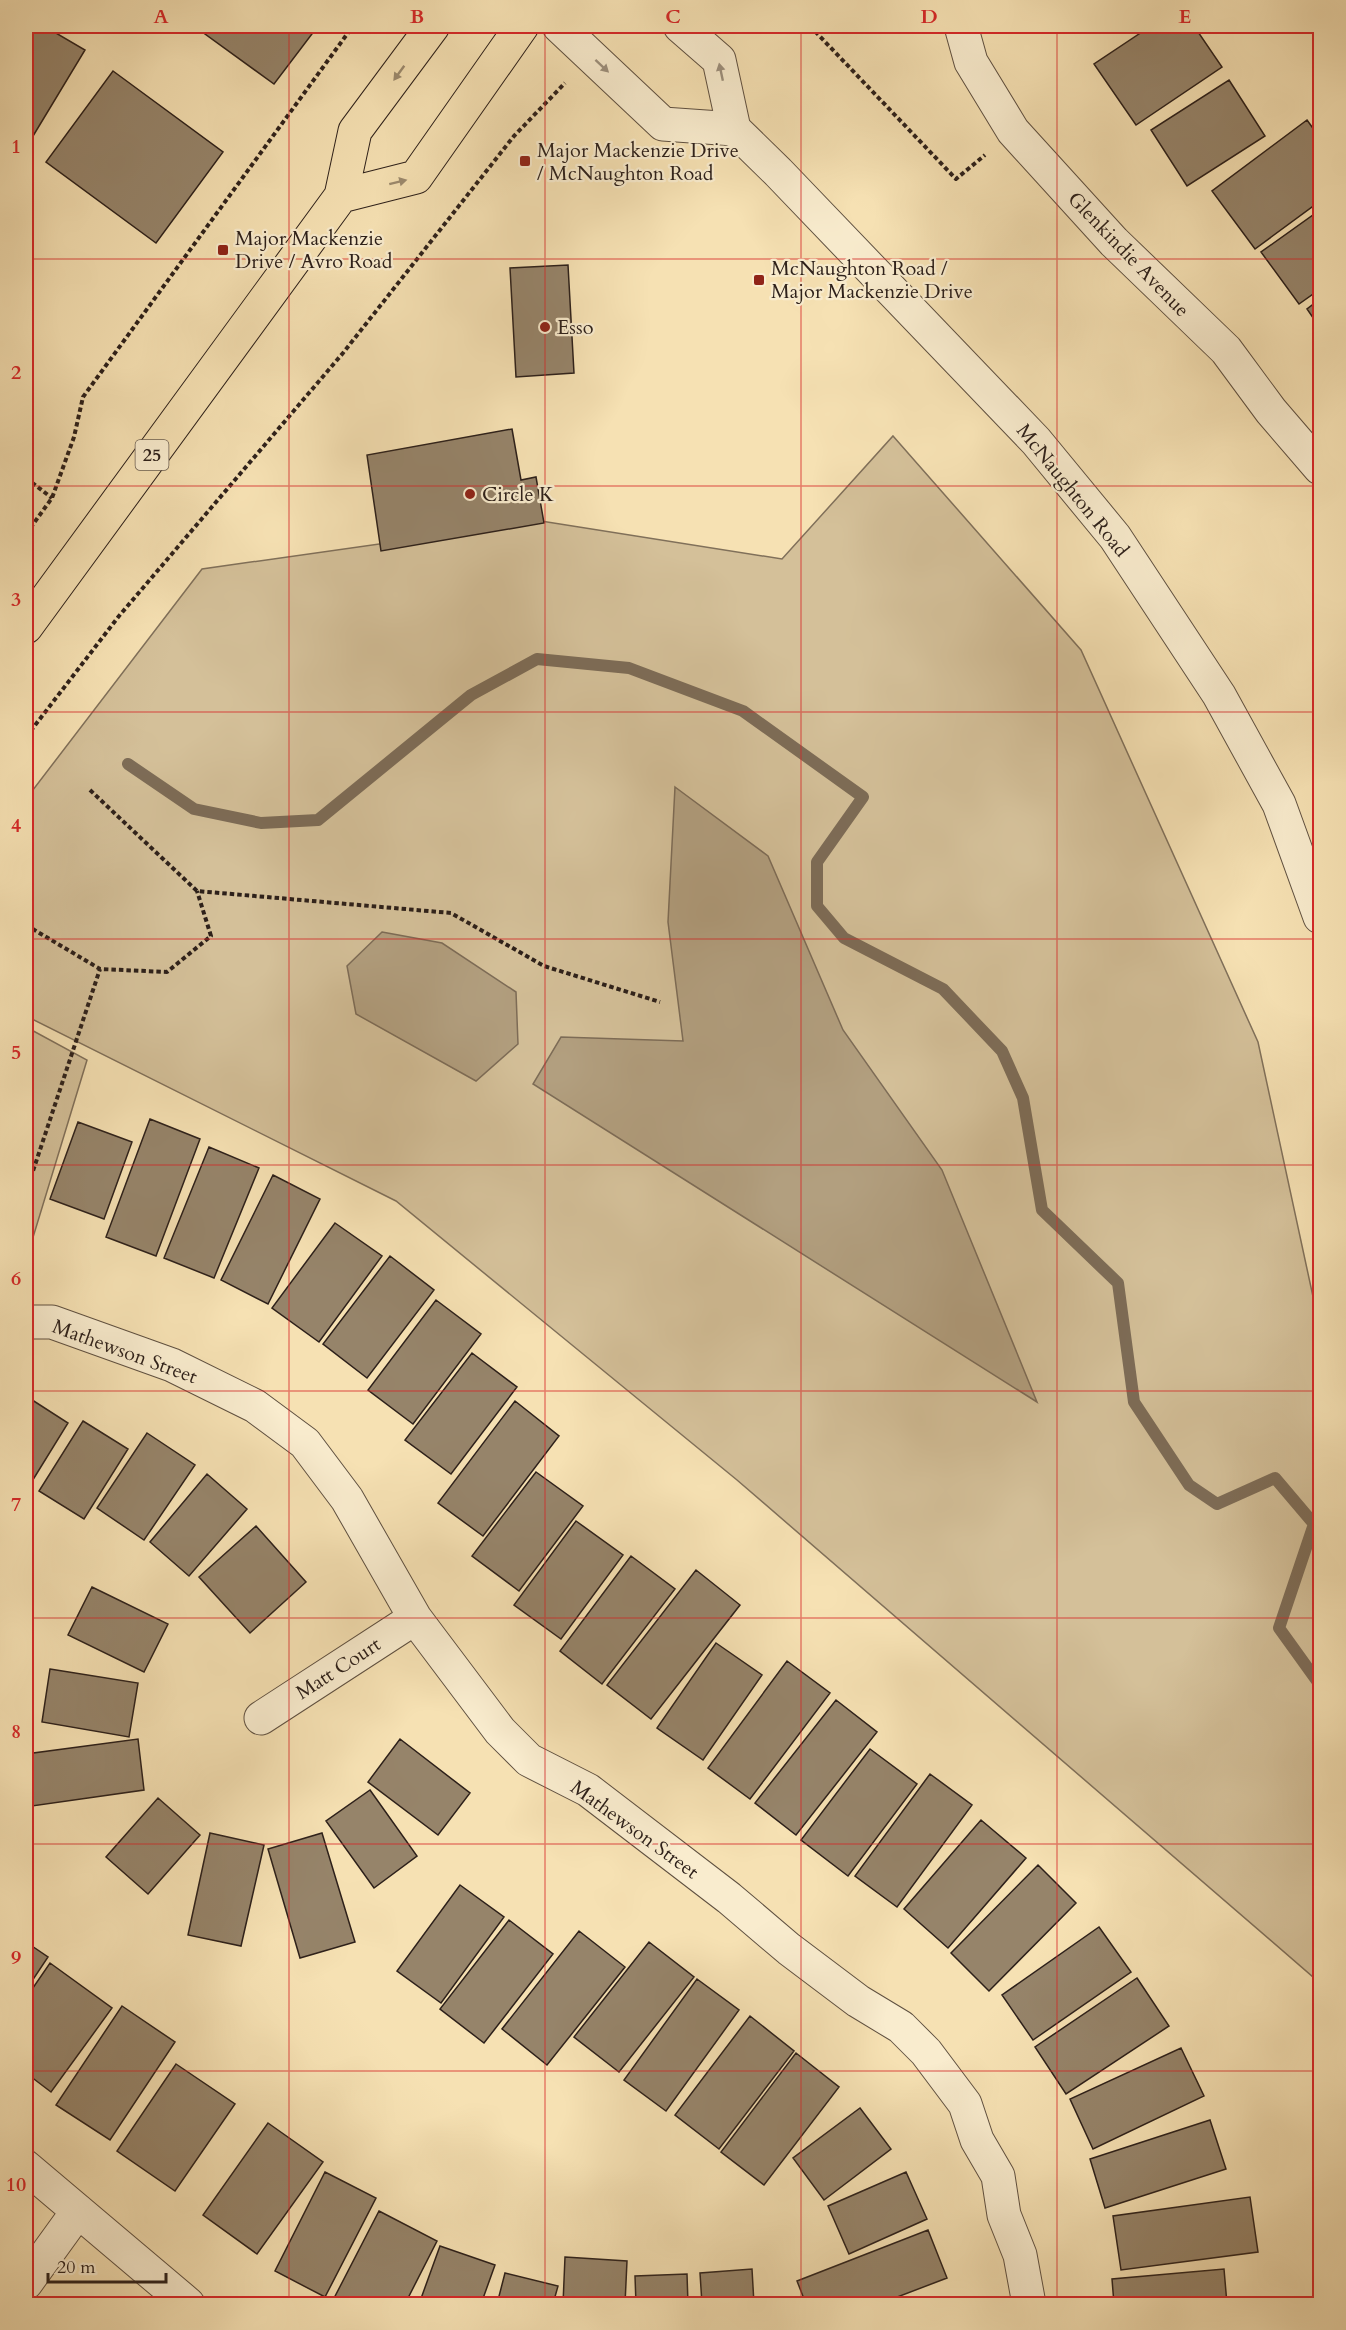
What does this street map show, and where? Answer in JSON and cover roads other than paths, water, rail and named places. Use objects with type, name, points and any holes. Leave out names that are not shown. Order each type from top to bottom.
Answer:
[{"type":"main road","name":"25","points":[[26,627],[341,196],[355,131],[433,26]]},
{"type":"main road","points":[[341,196],[416,177],[522,26]]},
{"type":"street","points":[[559,26],[663,124],[734,129],[718,60],[680,26]]},
{"type":"street","name":"Glenkindie Avenue","points":[[961,26],[971,62],[1013,131],[1114,242],[1226,350],[1271,411],[1320,468]]},
{"type":"street","name":"McNaughton Road","points":[[734,129],[1036,441],[1115,537],[1219,695],[1279,804],[1320,916]]},
{"type":"street","name":"Mathewson Street","points":[[26,1322],[52,1322],[172,1365],[255,1406],[305,1443],[347,1499],[414,1618],[500,1731],[529,1760],[588,1790],[729,1898],[789,1949],[858,2001],[901,2027],[927,2052],[965,2104],[977,2139],[998,2176],[1004,2215],[1020,2255],[1029,2304]]},
{"type":"street","name":"Matt Court","points":[[261,1718],[414,1618]]},
{"type":"street","points":[[26,2167],[188,2304]]},
{"type":"street","points":[[26,2283],[78,2211]]},
{"type":"waterway","points":[[128,764],[194,809],[261,823],[318,820],[471,695],[537,659],[629,668],[743,711],[863,797],[817,862],[817,906],[844,938],[943,989],[1002,1051],[1023,1098],[1042,1210],[1118,1283],[1134,1402],[1189,1485],[1217,1504],[1275,1478],[1314,1524],[1279,1628],[1320,1685]]},
{"type":"place","name":"Major Mackenzie Drive / McNaughton Road","points":[[525,161]]},
{"type":"place","name":"Major Mackenzie Drive / Avro Road","points":[[223,250]]},
{"type":"place","name":"McNaughton Road / Major Mackenzie Drive","points":[[759,280]]},
{"type":"place","name":"Esso","points":[[545,327]]},
{"type":"place","name":"Circle K","points":[[470,494]]}]
